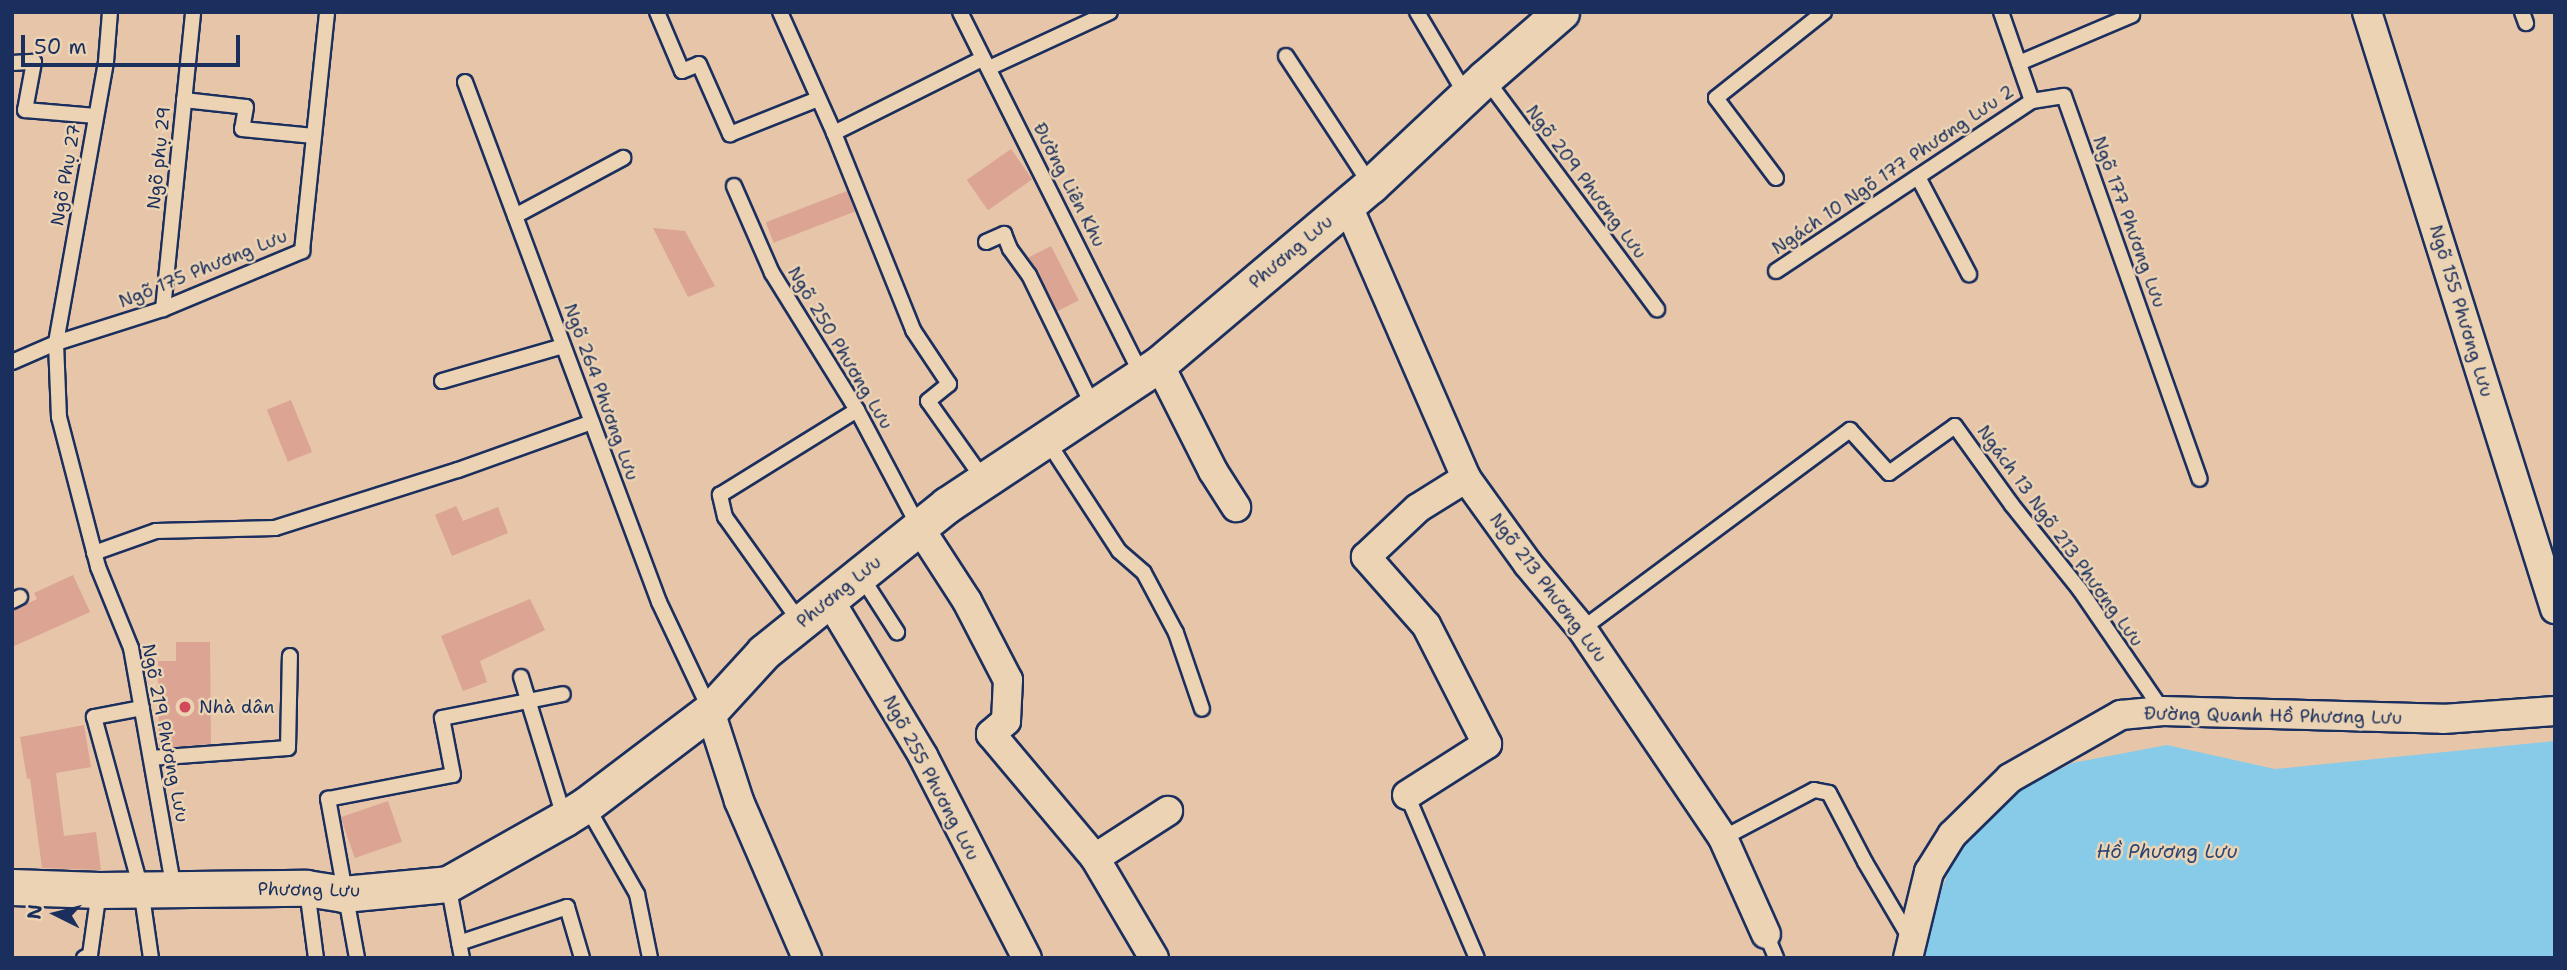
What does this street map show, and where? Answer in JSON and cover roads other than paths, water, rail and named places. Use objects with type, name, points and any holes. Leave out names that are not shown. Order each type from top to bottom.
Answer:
[{"type":"street","name":"Phương Lưu","points":[[12,887],[99,890],[306,888],[343,894],[448,884],[575,812],[710,711],[764,652],[919,527],[1150,370],[1359,195],[1476,86],[1561,12]]},
{"type":"street","name":"Ngõ 155 Phương Lưu","points":[[2367,12],[2555,609]]},
{"type":"street","name":"Ngõ 213 Phương Lưu","points":[[1359,195],[1465,478],[1528,564],[1582,629],[1723,838],[1771,946]]},
{"type":"street","points":[[1150,370],[1236,507]]},
{"type":"street","points":[[1407,795],[1487,744],[1426,625],[1366,557],[1418,508],[1465,478]]},
{"type":"street","points":[[919,527],[967,601],[1008,680],[1006,721],[992,734],[1095,858],[1154,958]]},
{"type":"street","name":"Ngõ 255 Phương Lưu","points":[[830,601],[923,756],[1027,958]]},
{"type":"street","points":[[710,711],[739,801],[807,958]]},
{"type":"street","name":"Đường Quanh Hồ Phương Lưu","points":[[1911,951],[1929,872],[1952,835],[2010,778],[2121,715],[2163,711],[2443,719],[2555,711]]},
{"type":"street","points":[[1095,858],[1168,811]]},
{"type":"lane","name":"Ngõ Phụ 27","points":[[56,343],[96,116],[110,12]]},
{"type":"lane","name":"Ngõ phụ 29","points":[[163,309],[193,12]]},
{"type":"lane","name":"Ngõ 175 Phương Lưu","points":[[12,362],[56,343],[163,309],[302,251],[327,12]]},
{"type":"lane","points":[[657,12],[682,71],[699,64],[730,134],[818,99]]},
{"type":"lane","points":[[780,12],[834,133],[913,330],[949,384],[928,401],[984,481]]},
{"type":"lane","name":"Đường Liên Khu","points":[[960,12],[1150,370]]},
{"type":"lane","points":[[834,133],[986,64],[1110,12]]},
{"type":"lane","name":"Ngõ 209 Phương Lưu","points":[[1417,12],[1657,309]]},
{"type":"lane","points":[[1776,178],[1716,98],[1824,12]]},
{"type":"lane","points":[[2001,12],[2032,101]]},
{"type":"lane","points":[[2019,63],[2132,15]]},
{"type":"lane","points":[[1286,56],[1359,195]]},
{"type":"lane","points":[[12,63],[34,62],[25,110],[96,116]]},
{"type":"lane","name":"Ngõ 264 Phương Lưu","points":[[465,82],[659,601],[710,711]]},
{"type":"lane","name":"Ngõ 177 Phương Lưu","points":[[2032,101],[2064,96],[2200,479]]},
{"type":"lane","points":[[184,100],[246,107],[242,129],[314,136]]},
{"type":"lane","name":"Ngách 10 Ngõ 177 Phương Lưu 2","points":[[1776,271],[2032,101]]},
{"type":"lane","points":[[515,216],[623,158]]},
{"type":"lane","points":[[1918,177],[1969,274]]},
{"type":"lane","name":"Ngõ 250 Phương Lưu","points":[[734,186],[772,273],[857,410],[919,527]]},
{"type":"lane","points":[[986,242],[1004,234],[1010,249],[1030,275],[1093,408]]},
{"type":"lane","name":"Ngõ 219 Phương Lưu","points":[[56,343],[59,417],[94,553],[131,648],[151,758],[158,889]]},
{"type":"lane","points":[[442,381],[563,346]]},
{"type":"lane","points":[[800,622],[725,517],[720,495],[857,410]]},
{"type":"lane","points":[[94,553],[156,531],[275,528],[458,470],[592,422]]},
{"type":"lane","name":"Ngách 13 Ngõ 213 Phương Lưu","points":[[1582,629],[1850,430],[1889,472],[1955,426],[2012,505],[2080,590],[2163,711]]},
{"type":"lane","points":[[1046,439],[1119,551],[1144,573],[1176,633],[1202,709]]},
{"type":"lane","points":[[860,575],[897,632]]},
{"type":"lane","points":[[151,758],[288,748],[290,656]]},
{"type":"lane","points":[[521,677],[528,701],[575,812],[637,894],[650,958]]},
{"type":"lane","points":[[357,958],[343,894],[328,799],[453,775],[442,718],[563,694]]},
{"type":"lane","points":[[142,708],[94,717],[158,889],[151,958]]},
{"type":"lane","points":[[1723,838],[1814,790],[1829,793],[1911,951]]},
{"type":"lane","points":[[1407,795],[1477,958]]},
{"type":"lane","points":[[448,884],[461,951],[568,907],[582,958]]},
{"type":"lane","points":[[306,888],[316,958]]},
{"type":"lane","points":[[84,958],[90,955],[99,890]]},
{"type":"water","name":"Hồ Phương Lưu","points":[[2555,741],[2555,958],[1915,958],[1955,855],[2010,795],[2072,763],[2167,745],[2275,769]]},
{"type":"place","name":"Nhà dân","points":[[185,707]]}]
